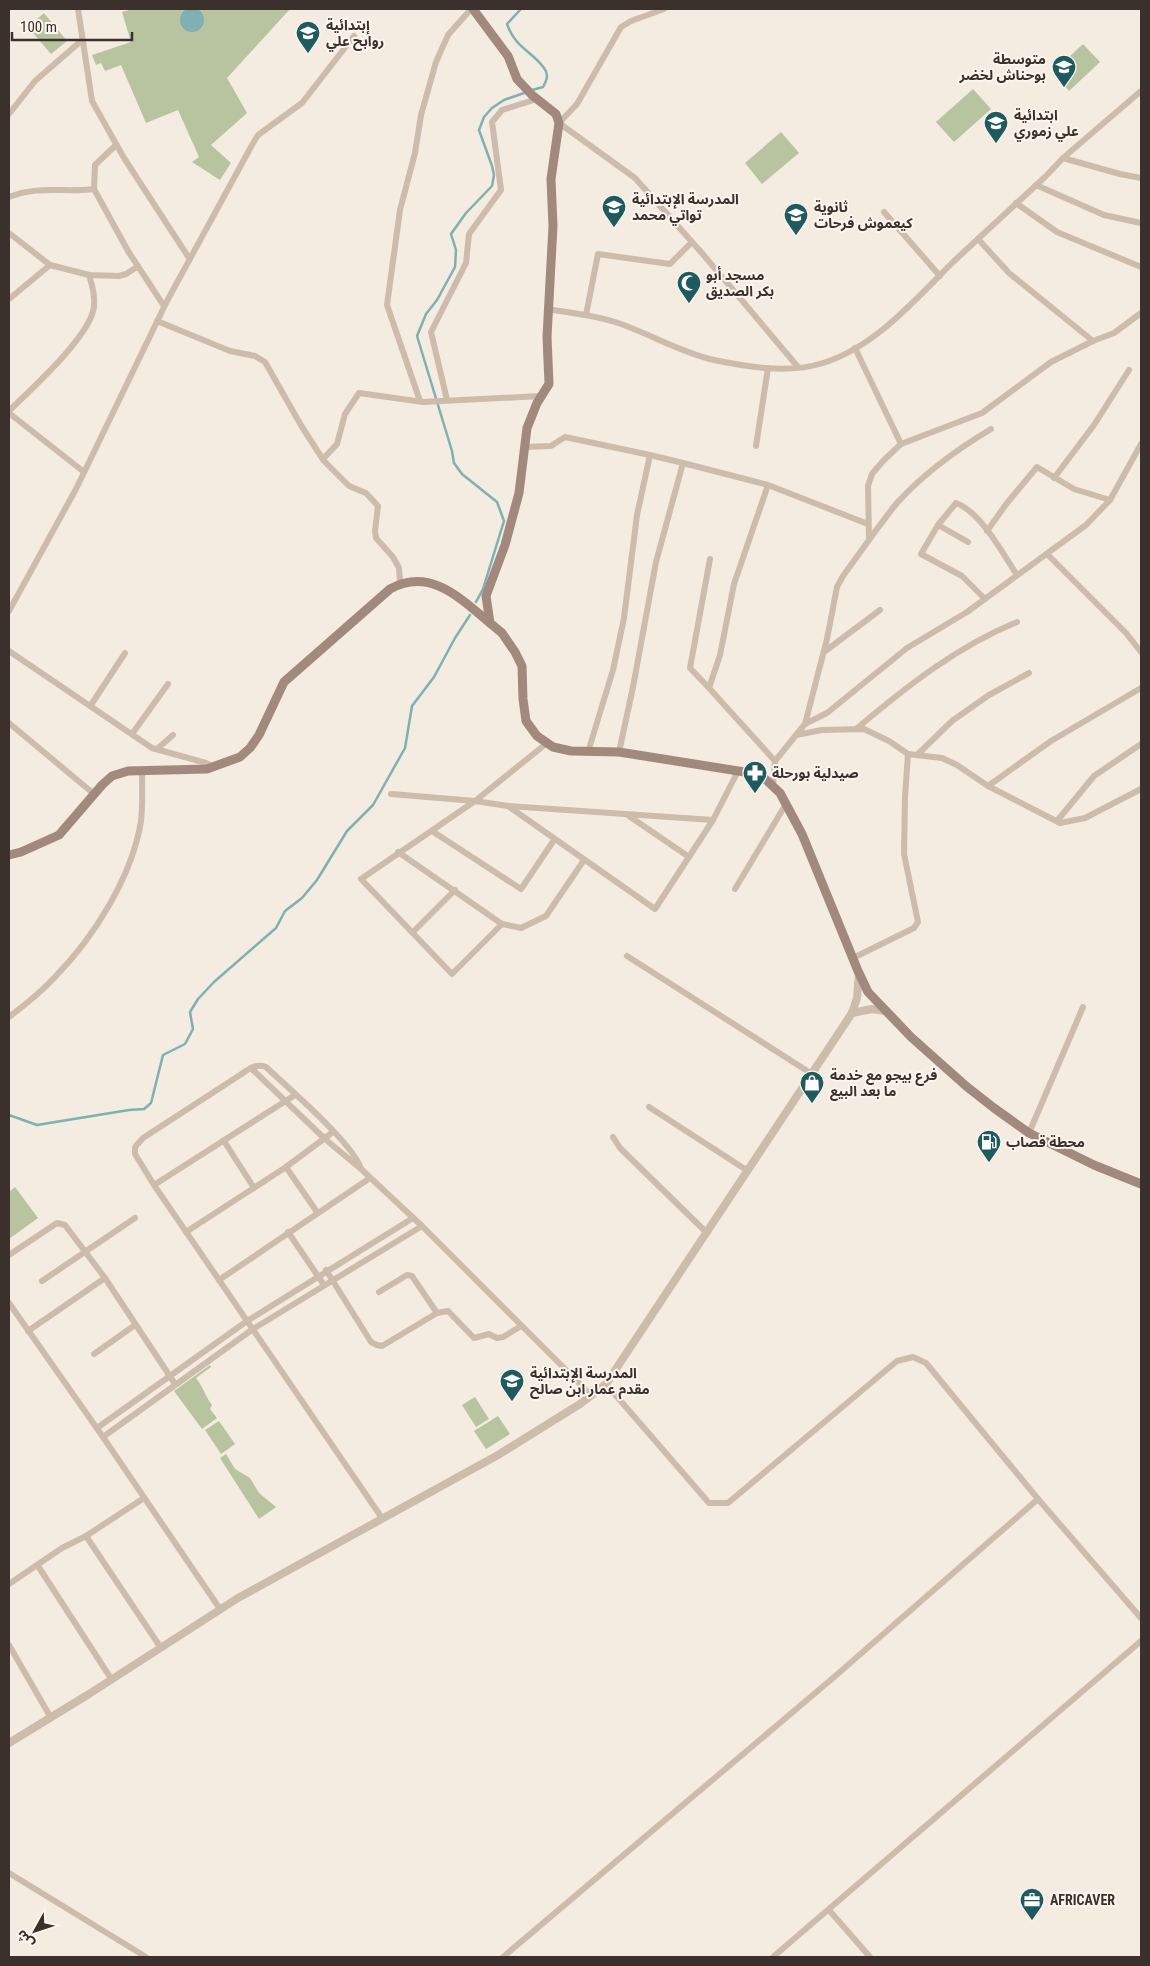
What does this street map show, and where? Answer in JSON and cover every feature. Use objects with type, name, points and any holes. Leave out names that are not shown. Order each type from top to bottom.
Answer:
[{"type":"main road","points":[[472,9],[508,56],[517,78],[532,94],[556,114],[559,123],[551,179],[553,226],[547,337],[549,384],[541,396],[527,428],[519,493],[505,545],[486,596],[490,623]]},
{"type":"main road","points":[[9,855],[21,852],[59,835],[112,776],[128,771],[207,769],[240,757],[250,748],[259,735],[284,682],[390,589],[400,583],[418,580],[430,581],[460,599],[502,633],[522,666],[526,721],[537,736],[552,747],[571,751],[619,752],[751,773],[764,778],[780,793],[802,834],[858,973],[868,992],[910,1037],[966,1086],[1029,1133],[1094,1165],[1141,1184]]},
{"type":"street","points":[[78,9],[81,40],[92,101],[116,145],[189,258]]},
{"type":"street","points":[[420,401],[387,305],[400,210],[415,154],[420,115],[436,62],[448,35],[472,9]]},
{"type":"street","points":[[664,9],[631,21],[621,27],[577,104],[559,123],[635,178],[798,367]]},
{"type":"street","points":[[9,611],[84,472],[189,258],[225,190],[258,135],[302,104],[354,36]]},
{"type":"street","points":[[9,114],[35,81],[81,40]]},
{"type":"street","points":[[548,309],[615,322],[692,354],[721,361],[768,368],[820,364],[841,356],[868,341],[940,276],[1063,158],[1141,91]]},
{"type":"street","points":[[440,401],[431,332],[466,263],[469,234],[501,190],[492,122],[502,110],[532,94]]},
{"type":"street","points":[[116,145],[95,165],[94,189],[137,267],[164,306]]},
{"type":"street","points":[[1063,158],[1141,178]]},
{"type":"street","points":[[1036,185],[1104,215],[1141,223]]},
{"type":"street","points":[[9,197],[34,190],[60,188],[77,191],[94,189]]},
{"type":"street","points":[[1016,203],[1057,232],[1141,267]]},
{"type":"street","points":[[884,212],[940,276]]},
{"type":"street","points":[[9,233],[50,265],[89,275],[118,276],[126,274],[137,267]]},
{"type":"street","points":[[978,239],[1009,273],[1093,341]]},
{"type":"street","points":[[586,315],[598,254],[670,264],[692,242]]},
{"type":"street","points":[[9,299],[50,265]]},
{"type":"street","points":[[84,472],[9,412],[55,364],[85,328],[94,305],[89,275]]},
{"type":"street","points":[[869,540],[868,486],[872,474],[901,444],[982,413],[1051,362],[1093,341],[1114,333],[1141,313]]},
{"type":"street","points":[[157,321],[230,351],[255,356],[265,362],[302,427],[323,458],[349,486],[366,493],[378,506],[376,538],[393,557],[399,568],[400,583]]},
{"type":"street","points":[[855,348],[901,444]]},
{"type":"street","points":[[756,446],[768,368]]},
{"type":"street","points":[[1054,478],[1094,426],[1129,370]]},
{"type":"street","points":[[323,458],[337,444],[345,414],[359,393],[420,401],[541,396]]},
{"type":"street","points":[[805,724],[824,652],[837,587],[843,576],[897,504],[918,482],[947,457],[991,430]]},
{"type":"street","points":[[524,447],[550,446],[565,437],[683,462],[768,485],[868,524]]},
{"type":"street","points":[[773,787],[775,761],[805,724],[827,713],[907,648],[967,612],[1048,555],[1086,525],[1110,500],[1141,444]]},
{"type":"street","points":[[588,752],[613,670],[625,610],[637,515],[650,455]]},
{"type":"street","points":[[619,752],[635,678],[656,562],[683,462]]},
{"type":"street","points":[[987,531],[1007,503],[1038,467],[1074,489],[1110,500]]},
{"type":"street","points":[[709,688],[720,655],[734,584],[768,485]]},
{"type":"street","points":[[985,599],[962,576],[921,554],[938,525],[956,503],[970,511],[987,531],[1017,575]]},
{"type":"street","points":[[938,525],[968,542]]},
{"type":"street","points":[[1048,555],[1126,633],[1141,652]]},
{"type":"street","points":[[710,559],[690,668],[775,761]]},
{"type":"street","points":[[824,652],[880,610]]},
{"type":"street","points":[[856,729],[911,683],[935,667],[972,643],[1017,622]]},
{"type":"street","points":[[9,651],[152,748],[214,767]]},
{"type":"street","points":[[90,705],[124,653]]},
{"type":"street","points":[[917,755],[952,721],[989,695],[1029,673]]},
{"type":"street","points":[[132,734],[168,684]]},
{"type":"street","points":[[988,786],[1051,741],[1141,688]]},
{"type":"street","points":[[9,723],[94,794]]},
{"type":"street","points":[[796,735],[822,730],[864,729],[889,741],[908,754],[942,758],[957,765],[988,786],[1060,822],[1085,818],[1141,789]]},
{"type":"street","points":[[157,749],[172,735]]},
{"type":"street","points":[[502,924],[452,974],[361,878],[398,852],[432,832],[475,801],[547,743]]},
{"type":"street","points":[[1058,821],[1094,776],[1141,744]]},
{"type":"street","points":[[853,958],[914,928],[918,922],[904,854],[904,796],[908,754]]},
{"type":"street","points":[[9,1017],[55,978],[79,950],[101,918],[123,877],[141,822],[142,771]]},
{"type":"street","points":[[508,806],[655,909],[713,820],[738,771]]},
{"type":"street","points":[[391,794],[475,801],[508,806],[713,820]]},
{"type":"street","points":[[735,889],[786,804]]},
{"type":"street","points":[[628,815],[689,857]]},
{"type":"street","points":[[432,832],[521,889],[554,840]]},
{"type":"street","points":[[398,852],[502,924],[521,928],[546,916],[584,860]]},
{"type":"street","points":[[413,932],[455,890]]},
{"type":"street","points":[[627,956],[812,1074]]},
{"type":"street","points":[[9,1743],[112,1680],[220,1609],[498,1455],[580,1404],[606,1384],[852,1013],[857,998],[858,973]]},
{"type":"street","points":[[1029,1133],[1083,1007]]},
{"type":"street","points":[[852,1013],[872,1009],[885,1010]]},
{"type":"street","points":[[361,1169],[359,1162],[333,1132],[266,1067],[261,1065],[251,1068],[134,1147],[135,1154],[154,1185],[382,1518]]},
{"type":"street","points":[[251,1068],[288,1101],[325,1139],[361,1169],[422,1226],[591,1395]]},
{"type":"street","points":[[154,1185],[296,1095]]},
{"type":"street","points":[[650,1107],[748,1171]]},
{"type":"street","points":[[186,1232],[286,1167],[333,1132]]},
{"type":"street","points":[[613,1137],[620,1148],[707,1233]]},
{"type":"street","points":[[224,1141],[254,1188]]},
{"type":"street","points":[[286,1167],[317,1212]]},
{"type":"street","points":[[219,1280],[370,1178]]},
{"type":"street","points":[[42,1281],[135,1218]]},
{"type":"street","points":[[97,1428],[247,1321],[326,1270],[413,1218]]},
{"type":"street","points":[[9,1255],[57,1223],[66,1225],[105,1278],[175,1384]]},
{"type":"street","points":[[103,1437],[253,1329],[422,1226]]},
{"type":"street","points":[[288,1232],[324,1285]]},
{"type":"street","points":[[326,1270],[371,1342],[376,1345],[382,1346],[438,1313],[448,1311],[474,1338],[489,1334],[497,1338],[503,1337],[521,1326]]},
{"type":"street","points":[[379,1292],[407,1275],[412,1276],[438,1313]]},
{"type":"street","points":[[28,1331],[105,1278]]},
{"type":"street","points":[[9,1303],[220,1609]]},
{"type":"street","points":[[94,1354],[135,1325]]},
{"type":"street","points":[[606,1384],[709,1503],[728,1503],[897,1360],[913,1357],[926,1364],[1038,1499],[1141,1618]]},
{"type":"street","points":[[9,1584],[62,1548],[86,1536],[144,1498]]},
{"type":"street","points":[[503,1957],[735,1761],[1038,1499]]},
{"type":"street","points":[[86,1536],[161,1648]]},
{"type":"street","points":[[38,1566],[112,1680]]},
{"type":"street","points":[[773,1957],[1141,1641]]},
{"type":"street","points":[[9,1645],[51,1718]]},
{"type":"street","points":[[9,1874],[146,1957]]},
{"type":"street","points":[[829,1910],[870,1957]]},
{"type":"green space","points":[[133,9],[290,9],[227,78],[247,113],[211,145],[231,163],[220,180],[192,162],[199,157],[178,110],[146,123],[121,65],[105,71],[101,63],[96,65],[92,55],[131,42],[122,12]]},
{"type":"green space","points":[[44,13],[67,41],[51,54],[28,27]]},
{"type":"green space","points":[[1083,44],[1100,62],[1069,91],[1053,72]]},
{"type":"green space","points":[[973,89],[991,109],[954,142],[936,122]]},
{"type":"green space","points":[[781,132],[799,153],[762,184],[745,163]]},
{"type":"green space","points":[[15,1187],[38,1218],[9,1239],[9,1192]]},
{"type":"green space","points":[[210,1365],[211,1367],[196,1378],[212,1405],[210,1409],[217,1418],[202,1429],[174,1391]]},
{"type":"green space","points":[[475,1397],[489,1419],[476,1427],[462,1405]]},
{"type":"green space","points":[[498,1416],[510,1434],[486,1449],[474,1431]]},
{"type":"green space","points":[[219,1421],[235,1444],[221,1454],[205,1430]]},
{"type":"green space","points":[[226,1454],[235,1469],[250,1478],[259,1493],[276,1507],[259,1519],[220,1458]]},
{"type":"water","points":[[192,8],[201,11],[204,20],[201,29],[192,32],[183,29],[180,20],[183,11]]},
{"type":"waterway","points":[[521,9],[507,24],[515,39],[539,62],[546,70],[547,75],[543,87],[532,90]]},
{"type":"waterway","points":[[476,602],[483,589],[504,521],[497,502],[462,474],[454,463],[417,336],[426,314],[437,300],[455,267],[456,250],[451,234],[466,213],[492,186],[494,175],[492,166],[479,130],[484,117],[492,108],[504,100],[527,92]]},
{"type":"waterway","points":[[9,1115],[37,1125],[144,1109],[151,1103],[163,1055],[185,1044],[193,1029],[190,1012],[198,999],[214,982],[276,928],[285,911],[302,898],[317,880],[347,831],[373,805],[405,748],[412,706],[434,677],[470,615]]},
{"type":"place","name":"إبتدائية روابح علي","points":[[308,54]]},
{"type":"place","name":"متوسطة بوحناش لخضر","points":[[1064,88]]},
{"type":"place","name":"ابتدائية علي زموري","points":[[996,144]]},
{"type":"place","name":"المدرسة الإبتدائية تواتي محمد","points":[[614,228]]},
{"type":"place","name":"ثانوية كيعموش فرحات","points":[[796,236]]},
{"type":"place","name":"مسجد أبو بكر الصديق","points":[[689,304]]},
{"type":"place","name":"صيدلية بورحلة","points":[[755,794]]},
{"type":"place","name":"فرع بيجو مع خدمة ما بعد البيع","points":[[812,1104]]},
{"type":"place","name":"محطة قصاب","points":[[989,1163]]},
{"type":"place","name":"المدرسة الإبتدائية مقدم عمار ابن صالح","points":[[512,1402]]},
{"type":"place","name":"AFRICAVER","points":[[1032,1921]]}]
